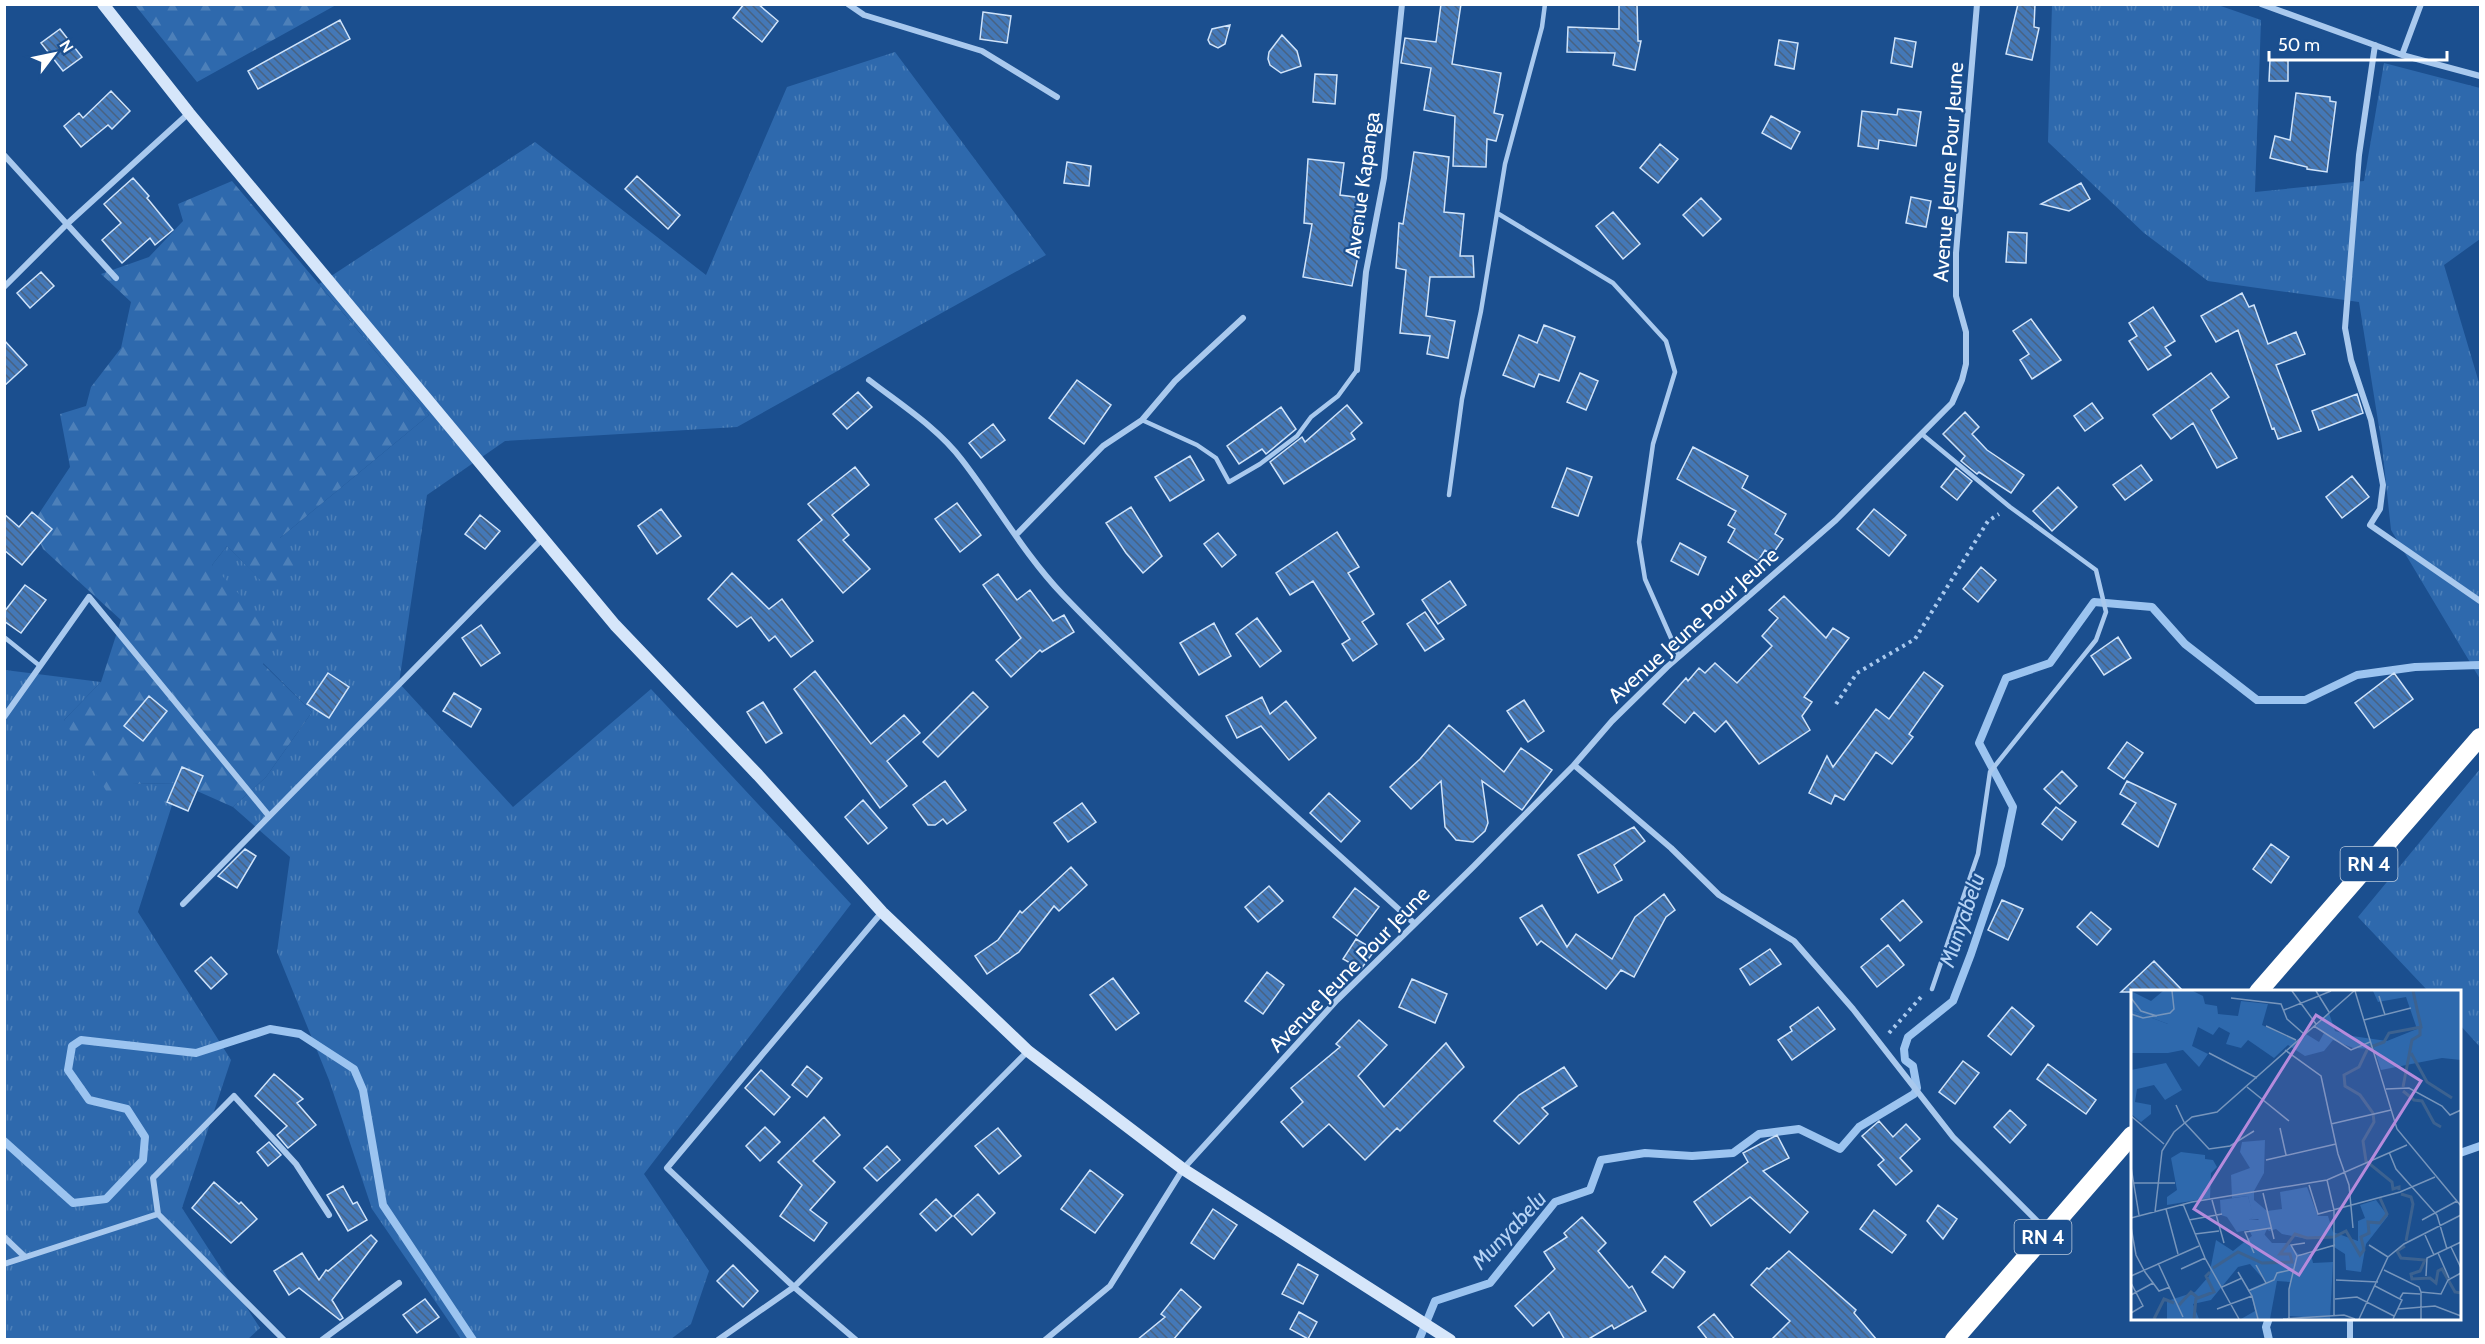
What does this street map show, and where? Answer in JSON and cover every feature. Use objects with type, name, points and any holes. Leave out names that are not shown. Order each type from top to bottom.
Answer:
[{"type":"highway","name":"RN 4","points":[[2260,990],[2481,737]]},
{"type":"highway","name":"RN 4","points":[[1954,1340],[2131,1137]]},
{"type":"street","points":[[103,4],[189,113],[615,625],[758,775],[882,912],[1028,1050],[1183,1169],[1450,1340]]},
{"type":"street","points":[[848,4],[864,15],[982,51],[1057,97]]},
{"type":"street","name":"Avenue Kapanga","points":[[1357,370],[1366,272],[1384,178],[1402,4]]},
{"type":"street","name":"Avenue Jeune Pour Jeune","points":[[1045,1340],[1110,1286],[1183,1169],[1337,1000],[1574,765],[1612,721],[1679,656],[1836,520],[1923,435],[1952,403],[1966,364],[1966,332],[1956,296],[1956,253],[1977,4]]},
{"type":"street","points":[[2261,4],[2402,55],[2481,76]]},
{"type":"street","points":[[2402,55],[2421,4]]},
{"type":"street","points":[[2375,45],[2359,155],[2345,328],[2350,360],[2371,420],[2383,485],[2380,509],[2370,525],[2481,601]]},
{"type":"street","points":[[4,287],[67,224],[189,113]]},
{"type":"street","points":[[4,155],[116,278]]},
{"type":"street","points":[[1016,535],[1103,446],[1142,420],[1175,381],[1243,318]]},
{"type":"street","points":[[870,380],[932,430],[961,458],[1061,593],[1170,699],[1415,924]]},
{"type":"street","points":[[183,904],[543,537]]},
{"type":"street","points":[[4,717],[89,597],[269,816]]},
{"type":"street","points":[[1574,765],[1671,848],[1719,896],[1794,941],[1853,1009],[1953,1137],[2047,1232]]},
{"type":"street","points":[[856,1340],[794,1287],[667,1168],[882,912]]},
{"type":"street","points":[[718,1340],[794,1287],[1028,1050]]},
{"type":"street","points":[[284,1340],[158,1214],[153,1178],[234,1096],[296,1164],[329,1215]]},
{"type":"street","points":[[4,1264],[158,1214]]},
{"type":"street","points":[[4,1237],[25,1257]]},
{"type":"street","points":[[322,1340],[399,1283]]},
{"type":"street","points":[[2350,1320],[2350,1340]]},
{"type":"lane","points":[[1449,495],[1462,399],[1481,311],[1504,164],[1542,27],[1545,4]]},
{"type":"lane","points":[[1497,213],[1613,283],[1666,341],[1675,372],[1653,444],[1639,542],[1645,579],[1679,656]]},
{"type":"lane","points":[[1142,420],[1197,445],[1216,458],[1229,482],[1260,464],[1297,436],[1311,417],[1338,396],[1357,370]]},
{"type":"lane","points":[[1923,435],[2010,507],[2096,570],[2106,612],[2096,640],[1990,772],[1978,854],[1932,989]]},
{"type":"lane","points":[[4,638],[40,666]]},
{"type":"path","points":[[1836,704],[1857,673],[1916,639],[1988,521],[2010,507]]},
{"type":"path","points":[[1879,1043],[1917,999],[1932,989]]},
{"type":"green space","points":[[135,5],[336,5],[197,82]]},
{"type":"green space","points":[[2052,5],[2218,5],[2261,20],[2255,192],[2364,181],[2384,63],[2480,88],[2480,239],[2444,265],[2480,386],[2480,679],[2391,530],[2382,446],[2359,302],[2208,281],[2144,233],[2048,142]]},
{"type":"green space","points":[[895,52],[1046,255],[737,427],[505,441],[427,495],[399,683],[513,807],[651,689],[851,904],[644,1174],[709,1271],[691,1324],[671,1339],[461,1339],[372,1209],[329,1080],[277,952],[290,857],[233,807],[266,777],[312,712],[263,663],[212,565],[227,546],[271,590],[280,538],[429,415],[319,284],[535,142],[706,275],[787,87]]},
{"type":"green space","points":[[232,181],[429,415],[280,538],[303,563],[271,591],[227,546],[212,565],[280,638],[263,664],[312,712],[266,777],[233,807],[179,783],[132,784],[111,799],[64,720],[101,682],[121,620],[43,549],[32,524],[70,467],[60,414],[86,406],[91,387],[121,348],[131,302],[101,274],[149,257],[183,221],[178,204]]},
{"type":"green space","points":[[5,670],[101,682],[64,720],[132,784],[179,783],[138,912],[231,1060],[182,1208],[260,1328],[247,1340],[5,1340]]},
{"type":"green space","points":[[2480,769],[2480,1047],[2461,1026],[2461,990],[2427,990],[2358,917]]},
{"type":"building","points":[[744,4],[758,4],[778,21],[762,42],[733,18]]},
{"type":"building","points":[[1441,4],[1461,4],[1452,64],[1501,73],[1494,113],[1503,115],[1496,141],[1487,139],[1486,167],[1453,166],[1455,116],[1424,110],[1431,68],[1401,63],[1405,38],[1436,42]]},
{"type":"building","points":[[1619,4],[1637,4],[1638,41],[1641,41],[1635,70],[1613,65],[1615,53],[1567,52],[1568,27],[1619,29]]},
{"type":"building","points":[[2018,4],[2035,4],[2034,27],[2039,28],[2032,60],[2006,54]]},
{"type":"building","points":[[983,12],[1011,16],[1007,43],[980,39]]},
{"type":"building","points":[[340,20],[350,39],[258,89],[248,71]]},
{"type":"building","points":[[1230,25],[1225,44],[1218,48],[1210,44],[1208,40],[1212,29]]},
{"type":"building","points":[[60,29],[82,57],[63,71],[41,43]]},
{"type":"building","points":[[1282,35],[1297,51],[1301,66],[1281,73],[1270,65],[1268,59],[1269,52]]},
{"type":"building","points":[[1895,38],[1916,42],[1912,67],[1891,63]]},
{"type":"building","points":[[1779,40],[1798,43],[1794,69],[1775,65]]},
{"type":"building","points":[[2270,60],[2288,60],[2288,81],[2269,81]]},
{"type":"building","points":[[1315,74],[1337,75],[1335,104],[1313,102]]},
{"type":"building","points":[[111,91],[130,111],[112,129],[108,125],[81,147],[64,126],[79,113],[83,118]]},
{"type":"building","points":[[2296,93],[2330,97],[2330,101],[2336,102],[2327,172],[2307,169],[2307,167],[2270,158],[2275,136],[2290,140]]},
{"type":"building","points":[[1898,109],[1921,112],[1916,146],[1879,140],[1878,149],[1858,146],[1862,111],[1897,115]]},
{"type":"building","points":[[1771,116],[1800,132],[1791,149],[1762,133]]},
{"type":"building","points":[[1660,144],[1678,159],[1658,183],[1640,168]]},
{"type":"building","points":[[1414,152],[1449,157],[1444,212],[1464,214],[1460,256],[1473,256],[1474,277],[1430,277],[1426,316],[1455,321],[1448,358],[1427,354],[1430,336],[1400,333],[1406,270],[1396,268],[1399,223],[1403,224]]},
{"type":"building","points":[[1308,159],[1344,163],[1340,195],[1363,198],[1357,251],[1359,251],[1352,286],[1303,277],[1312,224],[1304,223]]},
{"type":"building","points":[[1067,162],[1091,166],[1089,186],[1064,183]]},
{"type":"building","points":[[637,176],[680,215],[668,229],[625,189]]},
{"type":"building","points":[[133,178],[173,230],[155,245],[150,238],[122,263],[102,240],[121,223],[104,204]]},
{"type":"building","points":[[2081,183],[2090,199],[2069,211],[2041,204]]},
{"type":"building","points":[[1911,197],[1931,201],[1926,227],[1906,223]]},
{"type":"building","points":[[1701,198],[1721,219],[1703,236],[1683,215]]},
{"type":"building","points":[[1613,212],[1640,244],[1623,259],[1596,226]]},
{"type":"building","points":[[2008,232],[2027,233],[2026,263],[2006,262]]},
{"type":"building","points":[[41,272],[54,286],[30,308],[17,293]]},
{"type":"building","points":[[2242,293],[2249,307],[2254,305],[2268,344],[2296,332],[2305,354],[2276,365],[2301,431],[2278,439],[2274,428],[2272,429],[2238,330],[2216,342],[2201,316]]},
{"type":"building","points":[[2153,307],[2175,341],[2165,347],[2171,355],[2148,370],[2129,341],[2137,336],[2129,323]]},
{"type":"building","points":[[2031,319],[2061,360],[2032,379],[2020,360],[2029,354],[2013,331]]},
{"type":"building","points":[[1544,325],[1575,337],[1559,381],[1539,374],[1534,387],[1503,375],[1519,335],[1537,343]]},
{"type":"building","points":[[4,340],[27,365],[4,386]]},
{"type":"building","points":[[1580,373],[1598,381],[1586,410],[1567,402]]},
{"type":"building","points":[[2211,373],[2229,397],[2211,410],[2237,458],[2217,468],[2193,423],[2171,439],[2153,415]]},
{"type":"building","points":[[1077,380],[1111,405],[1084,444],[1049,418]]},
{"type":"building","points":[[858,392],[872,407],[847,429],[833,414]]},
{"type":"building","points":[[2357,394],[2363,413],[2319,430],[2312,411]]},
{"type":"building","points":[[2092,403],[2103,418],[2085,431],[2074,416]]},
{"type":"building","points":[[1347,405],[1362,423],[1351,433],[1355,439],[1284,484],[1270,462],[1302,437],[1305,442]]},
{"type":"building","points":[[1281,407],[1296,429],[1266,454],[1262,449],[1239,464],[1227,446]]},
{"type":"building","points":[[1965,412],[1979,427],[1972,434],[1987,450],[2024,475],[2011,493],[1979,472],[1977,474],[1961,461],[1965,456],[1943,434]]},
{"type":"building","points":[[993,424],[1005,440],[981,458],[969,443]]},
{"type":"building","points":[[1693,447],[1748,476],[1742,488],[1786,514],[1775,534],[1783,539],[1772,555],[1765,550],[1758,561],[1728,542],[1735,529],[1728,525],[1736,511],[1677,479]]},
{"type":"building","points":[[1190,456],[1204,480],[1170,501],[1155,477]]},
{"type":"building","points":[[2141,465],[2152,480],[2125,500],[2113,485]]},
{"type":"building","points":[[855,467],[869,485],[832,515],[849,535],[843,540],[870,569],[843,593],[798,540],[822,520],[808,504]]},
{"type":"building","points":[[1567,468],[1592,477],[1578,516],[1552,507]]},
{"type":"building","points":[[1956,468],[1972,481],[1957,500],[1941,487]]},
{"type":"building","points":[[2352,476],[2369,497],[2342,518],[2326,497]]},
{"type":"building","points":[[2058,487],[2077,507],[2052,531],[2033,511]]},
{"type":"building","points":[[957,503],[981,535],[960,552],[935,519]]},
{"type":"building","points":[[1131,507],[1162,556],[1143,573],[1106,523]]},
{"type":"building","points":[[661,509],[681,536],[657,554],[638,526]]},
{"type":"building","points":[[1874,509],[1906,535],[1889,556],[1857,529]]},
{"type":"building","points":[[32,512],[52,529],[22,565],[4,550],[4,514],[19,527]]},
{"type":"building","points":[[480,515],[500,531],[485,549],[465,534]]},
{"type":"building","points":[[1337,532],[1359,567],[1348,573],[1374,614],[1362,622],[1377,644],[1353,661],[1342,644],[1350,639],[1313,581],[1290,595],[1276,573]]},
{"type":"building","points":[[1218,533],[1236,555],[1222,567],[1204,544]]},
{"type":"building","points":[[1680,543],[1706,557],[1698,575],[1671,561]]},
{"type":"building","points":[[1981,567],[1996,580],[1978,602],[1963,589]]},
{"type":"building","points":[[732,573],[769,609],[782,599],[813,641],[791,657],[775,636],[769,641],[751,617],[737,627],[708,599]]},
{"type":"building","points":[[998,574],[1017,600],[1030,590],[1053,621],[1064,615],[1074,632],[1042,652],[1040,650],[1011,677],[996,660],[1021,638],[983,585]]},
{"type":"building","points":[[1450,581],[1466,605],[1438,624],[1422,600]]},
{"type":"building","points":[[25,585],[46,600],[21,633],[4,621],[4,612]]},
{"type":"building","points":[[1784,596],[1826,638],[1833,628],[1849,638],[1804,697],[1812,702],[1802,716],[1810,730],[1759,764],[1726,721],[1715,732],[1694,712],[1685,723],[1663,704],[1686,678],[1688,681],[1699,668],[1705,673],[1715,663],[1737,683],[1772,646],[1762,636],[1778,618],[1769,610]]},
{"type":"building","points":[[1425,612],[1444,639],[1425,651],[1407,624]]},
{"type":"building","points":[[1257,618],[1281,651],[1260,667],[1236,634]]},
{"type":"building","points":[[1214,623],[1231,656],[1199,675],[1180,643]]},
{"type":"building","points":[[481,625],[500,653],[481,666],[462,638]]},
{"type":"building","points":[[2118,637],[2131,658],[2104,675],[2091,656]]},
{"type":"building","points":[[815,671],[871,744],[904,715],[920,733],[887,761],[907,786],[880,808],[794,689]]},
{"type":"building","points":[[1924,672],[1943,686],[1909,734],[1913,737],[1892,764],[1876,752],[1844,800],[1835,795],[1831,804],[1809,793],[1827,756],[1833,767],[1876,709],[1889,719]]},
{"type":"building","points":[[328,673],[349,687],[329,718],[307,704]]},
{"type":"building","points":[[2394,673],[2413,699],[2374,728],[2355,703]]},
{"type":"building","points":[[973,692],[988,707],[938,757],[923,742]]},
{"type":"building","points":[[454,693],[481,709],[471,727],[443,711]]},
{"type":"building","points":[[149,696],[167,711],[143,741],[124,726]]},
{"type":"building","points":[[1262,697],[1270,714],[1286,701],[1316,738],[1289,760],[1261,726],[1237,738],[1226,716]]},
{"type":"building","points":[[1524,700],[1544,731],[1528,742],[1507,711]]},
{"type":"building","points":[[763,702],[782,733],[766,743],[747,712]]},
{"type":"building","points":[[1449,725],[1504,772],[1521,748],[1552,770],[1522,810],[1482,781],[1488,823],[1485,831],[1473,842],[1456,840],[1445,827],[1441,781],[1411,809],[1390,787],[1420,759]]},
{"type":"building","points":[[2127,742],[2143,753],[2124,779],[2108,768]]},
{"type":"building","points":[[182,767],[203,776],[188,811],[167,802]]},
{"type":"building","points":[[2062,771],[2077,786],[2060,804],[2044,789]]},
{"type":"building","points":[[945,781],[966,810],[947,824],[943,819],[935,825],[928,825],[913,805]]},
{"type":"building","points":[[2127,781],[2176,804],[2158,847],[2122,824],[2136,803],[2120,794]]},
{"type":"building","points":[[1329,793],[1360,821],[1341,842],[1310,813]]},
{"type":"building","points":[[863,800],[887,828],[868,844],[845,817]]},
{"type":"building","points":[[1082,803],[1096,822],[1068,842],[1054,823]]},
{"type":"building","points":[[2056,807],[2076,822],[2062,840],[2042,824]]},
{"type":"building","points":[[1634,827],[1645,841],[1614,865],[1622,880],[1598,893],[1578,855]]},
{"type":"building","points":[[2271,844],[2289,857],[2271,883],[2253,869]]},
{"type":"building","points":[[245,849],[256,856],[237,888],[218,876]]},
{"type":"building","points":[[1071,867],[1087,885],[1059,911],[1054,906],[1019,952],[987,974],[975,956],[998,940],[1020,911],[1022,913]]},
{"type":"building","points":[[1269,886],[1283,901],[1258,922],[1245,907]]},
{"type":"building","points":[[1355,888],[1379,907],[1357,936],[1333,917]]},
{"type":"building","points":[[1664,894],[1675,910],[1666,917],[1634,977],[1621,970],[1606,989],[1541,941],[1537,945],[1520,918],[1542,905],[1567,947],[1576,934],[1612,959],[1635,917]]},
{"type":"building","points":[[1903,900],[1922,922],[1900,941],[1881,919]]},
{"type":"building","points":[[2002,900],[2023,909],[2008,940],[1988,930]]},
{"type":"building","points":[[2091,912],[2111,929],[2097,945],[2077,927]]},
{"type":"building","points":[[1356,939],[1375,950],[1361,969],[1343,959]]},
{"type":"building","points":[[1888,945],[1904,965],[1877,987],[1861,967]]},
{"type":"building","points":[[1770,949],[1781,964],[1750,985],[1740,969]]},
{"type":"building","points":[[211,957],[227,974],[211,989],[195,971]]},
{"type":"building","points":[[2154,961],[2182,990],[2131,990],[2131,992],[2121,992]]},
{"type":"building","points":[[1267,972],[1284,985],[1263,1014],[1245,1001]]},
{"type":"building","points":[[1113,978],[1139,1013],[1116,1030],[1090,995]]},
{"type":"building","points":[[1412,979],[1447,994],[1435,1023],[1399,1007]]},
{"type":"building","points":[[1818,1007],[1835,1029],[1792,1060],[1778,1040],[1792,1031],[1790,1027]]},
{"type":"building","points":[[2012,1007],[2034,1026],[2011,1055],[1988,1036]]},
{"type":"building","points":[[1359,1020],[1387,1045],[1358,1076],[1384,1107],[1446,1043],[1464,1067],[1400,1131],[1397,1128],[1365,1160],[1329,1124],[1303,1147],[1281,1122],[1303,1102],[1291,1088],[1340,1047],[1336,1044]]},
{"type":"building","points":[[1963,1061],[1979,1073],[1955,1104],[1939,1092]]},
{"type":"building","points":[[2048,1064],[2096,1100],[2086,1114],[2037,1079]]},
{"type":"building","points":[[807,1066],[822,1078],[807,1097],[792,1085]]},
{"type":"building","points":[[1564,1067],[1577,1086],[1542,1108],[1548,1114],[1519,1144],[1494,1121],[1519,1095]]},
{"type":"building","points":[[761,1070],[790,1097],[774,1115],[745,1088]]},
{"type":"building","points":[[274,1074],[303,1099],[297,1103],[316,1125],[288,1148],[277,1135],[287,1126],[255,1096]]},
{"type":"building","points":[[2010,1110],[2026,1125],[2010,1143],[1994,1127]]},
{"type":"building","points":[[824,1117],[840,1135],[813,1161],[835,1182],[810,1210],[827,1223],[814,1241],[780,1216],[802,1185],[778,1162]]},
{"type":"building","points":[[1879,1121],[1893,1137],[1906,1124],[1920,1139],[1900,1158],[1912,1171],[1896,1185],[1878,1165],[1884,1160],[1862,1136]]},
{"type":"building","points":[[765,1127],[780,1142],[760,1161],[746,1146]]},
{"type":"building","points":[[998,1128],[1021,1156],[999,1174],[975,1146]]},
{"type":"building","points":[[1777,1135],[1789,1158],[1763,1171],[1808,1212],[1790,1233],[1750,1197],[1711,1226],[1694,1202],[1748,1162],[1743,1153]]},
{"type":"building","points":[[269,1142],[281,1155],[268,1166],[257,1152]]},
{"type":"building","points":[[887,1146],[900,1160],[877,1181],[864,1168]]},
{"type":"building","points":[[1090,1170],[1123,1195],[1095,1233],[1061,1209]]},
{"type":"building","points":[[214,1182],[239,1204],[241,1202],[257,1219],[231,1243],[192,1208]]},
{"type":"building","points":[[343,1186],[353,1204],[357,1202],[367,1220],[348,1231],[327,1195]]},
{"type":"building","points":[[978,1194],[995,1213],[972,1235],[954,1216]]},
{"type":"building","points":[[936,1199],[952,1216],[936,1231],[920,1214]]},
{"type":"building","points":[[1938,1205],[1957,1219],[1943,1239],[1927,1221]]},
{"type":"building","points":[[1213,1209],[1237,1225],[1214,1259],[1191,1243]]},
{"type":"building","points":[[1874,1210],[1906,1235],[1892,1253],[1860,1229]]},
{"type":"building","points":[[1582,1217],[1606,1243],[1598,1251],[1629,1288],[1632,1286],[1646,1311],[1614,1329],[1612,1325],[1587,1340],[1565,1340],[1549,1312],[1533,1326],[1515,1306],[1555,1269],[1544,1252],[1567,1237],[1564,1233]]},
{"type":"building","points":[[371,1235],[377,1241],[332,1300],[343,1318],[340,1320],[299,1288],[289,1295],[274,1271],[302,1253],[319,1280],[326,1270],[328,1271]]},
{"type":"building","points":[[1789,1251],[1856,1310],[1854,1313],[1877,1340],[1771,1340],[1790,1321],[1751,1285],[1767,1268],[1769,1269]]},
{"type":"building","points":[[1665,1256],[1685,1272],[1673,1288],[1652,1272]]},
{"type":"building","points":[[1298,1264],[1318,1275],[1303,1304],[1282,1294]]},
{"type":"building","points":[[733,1265],[758,1291],[743,1307],[717,1281]]},
{"type":"building","points":[[1181,1289],[1201,1307],[1173,1340],[1137,1340],[1165,1317],[1161,1314]]},
{"type":"building","points":[[425,1299],[439,1317],[417,1333],[403,1315]]},
{"type":"building","points":[[1299,1312],[1317,1322],[1308,1339],[1290,1329]]},
{"type":"building","points":[[1714,1314],[1735,1340],[1708,1340],[1698,1327]]},
{"type":"waterway","name":"Munyabelu","points":[[1419,1340],[1435,1301],[1490,1283],[1555,1202],[1590,1190],[1601,1160],[1645,1153],[1692,1156],[1733,1153],[1759,1134],[1799,1129],[1840,1149],[1859,1127],[1914,1094],[1917,1088],[1913,1066],[1905,1060],[1904,1049],[1908,1037],[1953,1001],[2001,865],[2013,807],[1979,743],[2006,678],[2050,663],[2094,602],[2152,607],[2185,644],[2257,700],[2305,700],[2357,675],[2415,667],[2480,665]]},
{"type":"waterway","points":[[4,1141],[73,1203],[106,1199],[143,1160],[145,1137],[127,1109],[89,1100],[68,1070],[72,1046],[81,1040],[196,1053],[270,1029],[300,1034],[354,1069],[363,1090],[383,1205],[473,1340]]},
{"type":"waterway","points":[[2461,1153],[2480,1146]]},
{"type":"waterway","points":[[2268,1320],[2266,1327],[2269,1340]]}]
